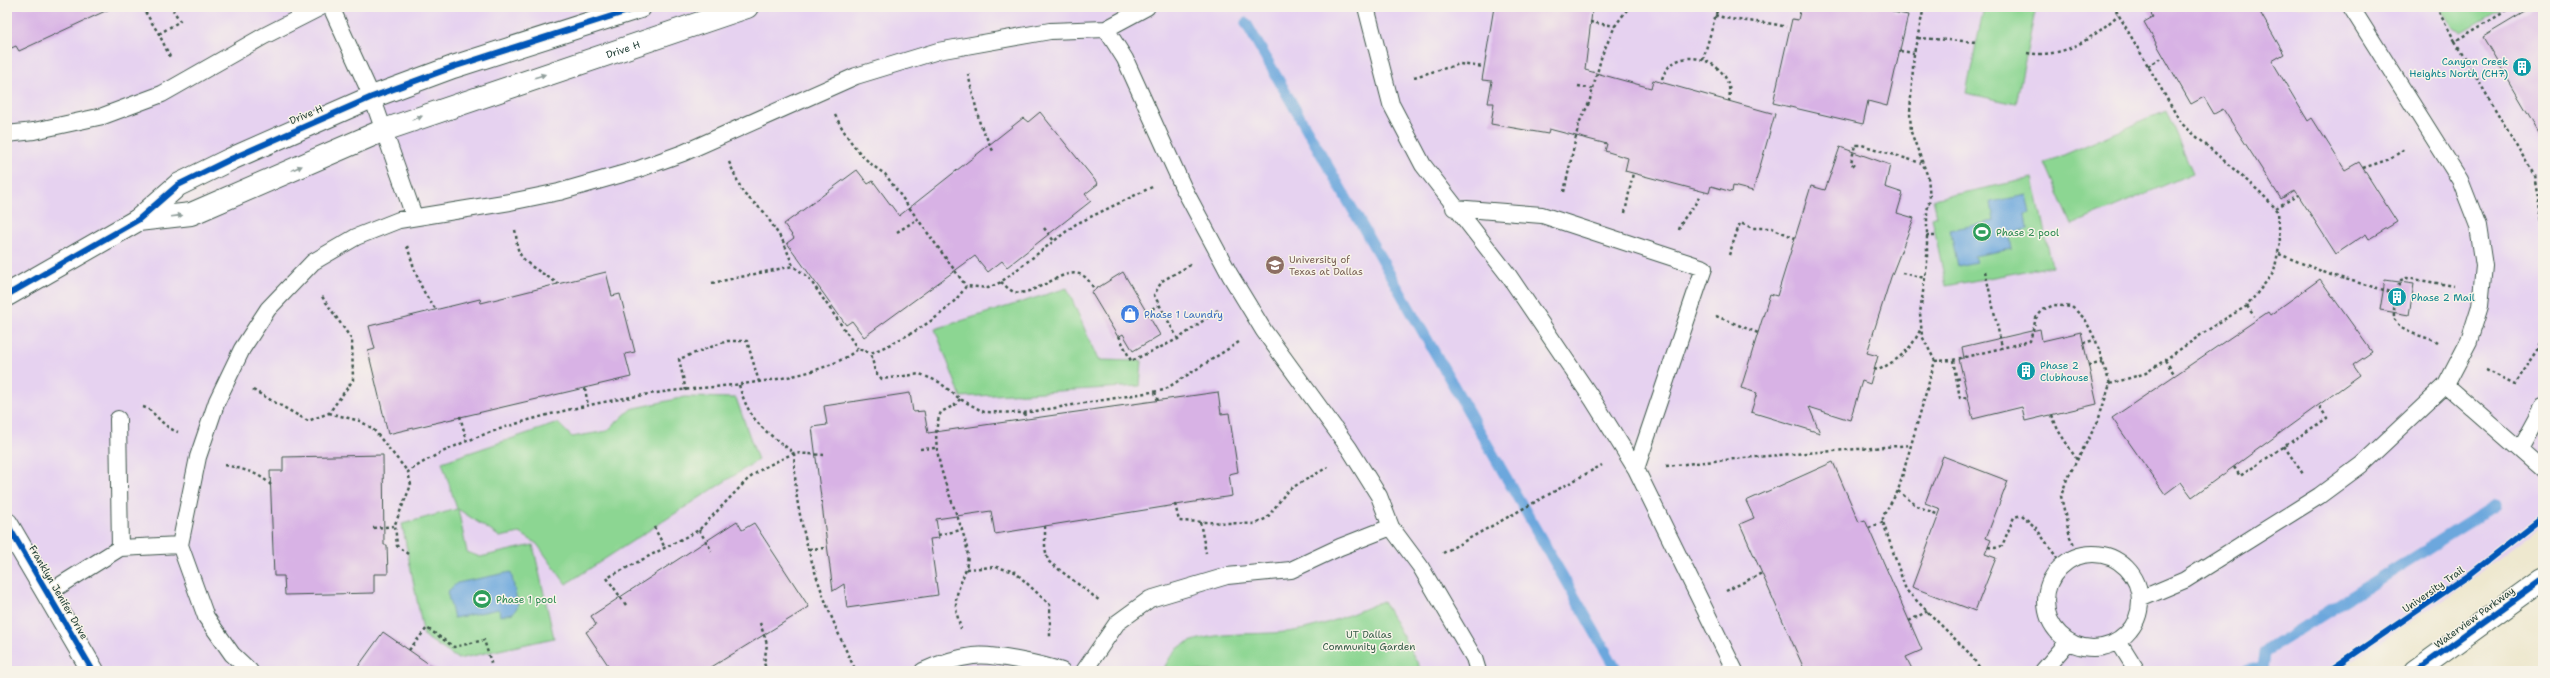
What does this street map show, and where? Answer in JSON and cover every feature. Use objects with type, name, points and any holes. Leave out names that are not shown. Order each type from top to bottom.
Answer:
[{"type":"street","name":"Drive H","points":[[7,295],[138,220],[178,186],[231,159],[372,97],[453,67],[640,7]]},
{"type":"street","name":"Drive H","points":[[138,220],[191,214],[384,130],[747,7]]},
{"type":"street","name":"Franklyn Jenifer Drive","points":[[7,524],[93,671]]},
{"type":"street","name":"Waterview Parkway","points":[[2416,671],[2543,580]]},
{"type":"lane","points":[[7,134],[34,131],[103,116],[162,94],[264,36],[321,7]]},
{"type":"lane","points":[[331,7],[372,97],[384,130],[406,218]]},
{"type":"lane","points":[[250,671],[232,654],[206,617],[180,545],[198,457],[217,401],[242,348],[268,309],[313,262],[356,237],[406,218],[510,202],[559,192],[636,170],[683,153],[856,76],[938,51],[1050,31],[1106,30],[1147,7]]},
{"type":"lane","points":[[1366,7],[1391,104],[1423,165],[1454,208],[1509,276],[1593,400],[1636,469],[1735,671]]},
{"type":"lane","points":[[2140,598],[2185,580],[2319,496],[2361,465],[2446,385],[2460,357],[2478,313],[2484,266],[2478,226],[2460,180],[2351,7]]},
{"type":"lane","points":[[1106,30],[1125,59],[1178,176],[1242,294],[1262,328],[1353,454],[1379,496],[1390,527],[1420,566],[1474,658],[1478,671]]},
{"type":"lane","points":[[1454,208],[1542,215],[1704,268],[1636,469]]},
{"type":"lane","points":[[2446,385],[2543,470]]},
{"type":"lane","points":[[2520,449],[2543,407]]},
{"type":"lane","points":[[118,419],[120,548]]},
{"type":"lane","points":[[1084,671],[1121,620],[1150,599],[1227,576],[1291,570],[1340,547],[1390,527]]},
{"type":"lane","points":[[48,594],[120,548],[180,545]]},
{"type":"lane","points":[[2093,554],[2107,556],[2120,562],[2131,572],[2138,584],[2140,598],[2136,623],[2119,642],[2107,647],[2094,649],[2068,642],[2057,632],[2049,620],[2045,605],[2046,590],[2052,576],[2062,565],[2079,555],[2093,554]]},
{"type":"lane","points":[[2043,671],[2068,642]]},
{"type":"lane","points":[[2119,642],[2137,671]]},
{"type":"lane","points":[[923,671],[938,664],[974,655],[1042,665],[1062,671]]},
{"type":"path","points":[[142,7],[159,34],[183,83]]},
{"type":"path","points":[[1555,219],[1567,183],[1579,123],[1593,89],[1602,55],[1614,26],[1629,7]]},
{"type":"path","points":[[1703,60],[1718,7]]},
{"type":"path","points":[[1924,7],[1914,53],[1910,112],[1911,132],[1921,163],[1928,177],[1930,198],[1927,211],[1926,278],[1920,313],[1920,329],[1935,361],[1898,491],[1883,516],[1883,522],[1906,590],[1969,653],[1982,671]]},
{"type":"path","points":[[2110,384],[2146,373],[2218,323],[2247,306],[2274,272],[2279,254],[2281,223],[2276,208],[2181,123],[2114,7]]},
{"type":"path","points":[[2436,7],[2534,176],[2543,226]]},
{"type":"path","points":[[2456,42],[2513,7]]},
{"type":"path","points":[[159,34],[180,21],[173,10]]},
{"type":"path","points":[[1715,15],[1725,18],[1773,23],[1786,27]]},
{"type":"path","points":[[2027,53],[2035,54],[2062,51],[2081,44],[2100,32],[2118,15]]},
{"type":"path","points":[[1590,22],[1614,26]]},
{"type":"path","points":[[1918,38],[1977,42]]},
{"type":"path","points":[[961,47],[980,124],[994,153]]},
{"type":"path","points":[[1900,51],[1914,53]]},
{"type":"path","points":[[2148,66],[2164,57]]},
{"type":"path","points":[[1662,79],[1666,68],[1676,61],[1688,58],[1703,60],[1715,65],[1727,79],[1731,90],[1728,102]]},
{"type":"path","points":[[1387,88],[1460,64],[1484,67]]},
{"type":"path","points":[[1578,86],[1593,89]]},
{"type":"path","points":[[824,90],[849,140],[868,163],[885,174],[966,286],[988,288],[1001,282],[1076,224],[1178,176]]},
{"type":"path","points":[[2363,168],[2390,159],[2429,131]]},
{"type":"path","points":[[719,136],[744,193],[764,212],[784,243],[793,266],[808,277],[858,349],[871,353],[906,338],[958,300],[966,286]]},
{"type":"path","points":[[1854,166],[1851,163],[1853,151],[1855,146],[1862,145],[1921,163]]},
{"type":"path","points":[[1616,238],[1630,198],[1632,173]]},
{"type":"path","points":[[2276,208],[2298,195]]},
{"type":"path","points":[[1670,256],[1683,217],[1694,208],[1699,196]]},
{"type":"path","points":[[510,202],[519,253],[529,265],[545,273],[558,284]]},
{"type":"path","points":[[406,218],[417,280],[426,299],[437,310]]},
{"type":"path","points":[[897,232],[918,218]]},
{"type":"path","points":[[1704,268],[1729,255],[1740,223],[1753,228],[1772,228],[1795,238]]},
{"type":"path","points":[[1044,228],[1054,241]]},
{"type":"path","points":[[1926,236],[1935,236]]},
{"type":"path","points":[[1178,339],[1158,305],[1154,295],[1162,281],[1217,250]]},
{"type":"path","points":[[2279,254],[2331,275],[2398,294]]},
{"type":"path","points":[[712,283],[793,266]]},
{"type":"path","points":[[1985,271],[2002,347]]},
{"type":"path","points":[[1902,273],[1926,278]]},
{"type":"path","points":[[229,376],[308,421],[329,413],[353,380],[352,340],[325,300],[302,274]]},
{"type":"path","points":[[1001,282],[1012,292],[1021,293],[1034,290],[1057,278],[1078,274],[1085,277],[1095,290]]},
{"type":"path","points":[[2482,291],[2407,278],[2400,280],[2394,316],[2398,324],[2405,330],[2430,337],[2460,357],[2515,384],[2538,350],[2543,327]]},
{"type":"path","points":[[1119,336],[1130,361],[1178,339],[1242,294]]},
{"type":"path","points":[[1152,309],[1158,305]]},
{"type":"path","points":[[1935,361],[1953,360],[2030,341],[2036,318],[2043,310],[2054,305],[2072,307],[2085,319],[2095,340],[2110,384],[2098,421],[2077,460],[2061,496],[2070,538],[2079,555]]},
{"type":"path","points":[[1691,306],[1758,333]]},
{"type":"path","points":[[2247,306],[2254,316]]},
{"type":"path","points":[[871,353],[875,372],[882,379],[920,374],[939,382],[960,399],[984,412],[1024,413],[1164,390],[1262,328]]},
{"type":"path","points":[[1874,369],[1878,370],[1896,360],[1908,349],[1920,329]]},
{"type":"path","points":[[2084,343],[2095,340]]},
{"type":"path","points":[[686,390],[679,359],[727,342],[748,341],[758,382]]},
{"type":"path","points":[[408,472],[427,459],[466,442],[569,409],[662,392],[758,382],[812,370],[847,358],[858,349]]},
{"type":"path","points":[[1953,360],[1960,398],[1968,397]]},
{"type":"path","points":[[2165,360],[2175,375]]},
{"type":"path","points":[[2088,365],[2103,363]]},
{"type":"path","points":[[1957,379],[1963,378]]},
{"type":"path","points":[[739,385],[745,406],[759,426],[794,453],[797,498],[809,549],[834,628],[856,671]]},
{"type":"path","points":[[585,388],[588,406]]},
{"type":"path","points":[[1155,392],[1158,401]]},
{"type":"path","points":[[960,399],[955,405],[941,412],[937,419],[936,448],[966,543],[968,561],[956,605],[966,657]]},
{"type":"path","points":[[2234,467],[2240,476],[2327,418],[2318,404]]},
{"type":"path","points":[[136,406],[145,407],[162,425],[171,430],[204,440]]},
{"type":"path","points":[[329,413],[360,421],[373,429],[408,472],[410,485],[395,526],[397,546],[408,554]]},
{"type":"path","points":[[1024,413],[1026,419]]},
{"type":"path","points":[[2052,415],[2058,430],[2077,460]]},
{"type":"path","points":[[460,416],[466,442]]},
{"type":"path","points":[[1636,469],[1754,457],[1910,445]]},
{"type":"path","points":[[2284,446],[2319,496]]},
{"type":"path","points":[[920,449],[936,448]]},
{"type":"path","points":[[1420,566],[1625,452]]},
{"type":"path","points":[[626,605],[607,578],[699,530],[747,480],[763,468],[794,453],[824,455]]},
{"type":"path","points":[[1175,504],[1179,522],[1255,524],[1267,518],[1288,490],[1353,454]]},
{"type":"path","points":[[198,457],[251,472],[264,479],[271,485]]},
{"type":"path","points":[[1898,491],[1917,506],[1939,515]]},
{"type":"path","points":[[1988,547],[1995,548],[2002,546],[2014,517],[2022,515],[2036,528],[2062,565]]},
{"type":"path","points":[[1869,528],[1883,522]]},
{"type":"path","points":[[373,528],[395,526]]},
{"type":"path","points":[[1045,526],[1045,548],[1048,561],[1064,575],[1090,592],[1121,620]]},
{"type":"path","points":[[654,527],[665,548]]},
{"type":"path","points":[[699,530],[712,551]]},
{"type":"path","points":[[938,534],[961,530]]},
{"type":"path","points":[[809,549],[827,548]]},
{"type":"path","points":[[966,569],[996,568],[1015,572],[1050,605],[1050,636],[1042,665]]},
{"type":"path","points":[[1701,604],[1762,573]]},
{"type":"path","points":[[1909,622],[1928,611]]},
{"type":"path","points":[[760,623],[767,644],[764,663],[767,671]]},
{"type":"path","points":[[409,650],[427,628],[454,647],[484,640],[492,666]]},
{"type":"path","points":[[1801,671],[1805,669]]},
{"type":"shaded area","name":"University of Texas at Dallas","points":[[7,7],[2543,7],[2543,524],[2466,584],[2337,671],[7,671]]},
{"type":"green space","points":[[1984,7],[2036,7],[2016,104],[1966,93]]},
{"type":"green space","points":[[2440,7],[2505,7],[2461,32],[2452,28]]},
{"type":"green space","points":[[2166,111],[2193,173],[2072,225],[2045,163]]},
{"type":"green space","points":[[2033,178],[2052,266],[1946,286],[1932,218],[1937,216],[1933,199]]},
{"type":"green space","points":[[1067,288],[1098,360],[1142,361],[1140,386],[961,397],[935,329]]},
{"type":"green space","points":[[685,397],[736,398],[758,460],[566,584],[537,544],[520,533],[500,537],[458,509],[467,552],[480,557],[533,545],[554,638],[458,659],[424,636],[402,524],[457,509],[442,462],[558,423],[572,437],[607,431],[631,409]]},
{"type":"green space","name":"UT Dallas Community Garden","points":[[1383,601],[1422,671],[1163,671],[1169,659],[1177,649],[1185,644],[1197,640],[1224,635],[1306,629],[1339,619]]},
{"type":"water","name":"Phase 2 pool","points":[[2026,195],[2030,212],[2026,214],[2028,229],[2009,233],[2012,249],[1974,256],[1976,262],[1958,266],[1950,230],[1994,221],[1991,202]]},
{"type":"water","name":"Phase 1 pool","points":[[511,572],[518,606],[513,613],[500,616],[499,609],[454,618],[447,592],[457,583]]},
{"type":"building","points":[[7,7],[114,7],[19,51],[16,46],[7,50]]},
{"type":"building","points":[[1494,7],[1584,7],[1584,10],[1592,12],[1585,70],[1651,88],[1653,80],[1775,114],[1753,191],[1733,186],[1732,192],[1711,186],[1709,193],[1625,171],[1628,158],[1605,151],[1607,144],[1549,129],[1548,134],[1491,124],[1494,103],[1488,103],[1492,81],[1482,80]]},
{"type":"building","points":[[1801,7],[1894,7],[1893,12],[1908,15],[1887,106],[1868,101],[1863,124],[1773,103],[1792,19],[1798,20]]},
{"type":"building","points":[[2147,7],[2257,7],[2284,54],[2272,61],[2308,121],[2312,118],[2345,170],[2359,162],[2397,222],[2369,239],[2366,234],[2336,254],[2295,190],[2281,199],[2223,109],[2214,114],[2204,97],[2191,104],[2144,22],[2153,17]]},
{"type":"building","name":"Canyon Creek Heights North (CH7)","points":[[2533,7],[2543,7],[2543,139],[2483,37]]},
{"type":"building","points":[[1040,112],[1098,184],[1085,194],[1091,201],[1007,267],[1002,261],[988,272],[975,256],[864,337],[852,321],[846,325],[787,243],[794,238],[784,224],[857,170],[868,184],[873,181],[899,216],[1023,118],[1028,122]]},
{"type":"building","points":[[1840,147],[1890,165],[1885,187],[1903,193],[1897,213],[1914,218],[1891,277],[1867,353],[1878,356],[1870,384],[1862,381],[1850,420],[1809,407],[1820,433],[1751,412],[1757,393],[1741,388],[1770,294],[1777,296],[1811,186],[1825,190]]},
{"type":"building","points":[[606,272],[612,296],[620,294],[635,352],[625,354],[631,377],[388,434],[368,351],[375,349],[369,326],[480,299],[481,303]]},
{"type":"building","name":"Phase 1 Laundry","points":[[1123,272],[1160,335],[1133,351],[1123,334],[1118,337],[1091,292]]},
{"type":"building","points":[[2320,279],[2372,352],[2353,365],[2360,375],[2192,497],[2181,482],[2165,494],[2112,418],[2268,312],[2270,315]]},
{"type":"building","name":"Phase 2 Mail","points":[[2385,280],[2414,284],[2409,315],[2380,310]]},
{"type":"building","name":"Phase 2 Clubhouse","points":[[2040,329],[2042,341],[2081,332],[2097,404],[2025,421],[2022,407],[1973,419],[1959,359],[1964,358],[1962,347]]},
{"type":"building","points":[[1218,392],[1221,414],[1229,413],[1238,472],[1229,474],[1232,496],[995,534],[991,511],[936,519],[939,538],[930,539],[938,595],[847,608],[844,584],[833,591],[812,427],[827,425],[824,406],[910,393],[913,412],[924,411],[928,433]]},
{"type":"building","points":[[383,455],[384,545],[387,545],[388,574],[374,574],[374,593],[285,595],[284,576],[274,576],[270,471],[283,471],[283,457]]},
{"type":"building","points":[[1943,456],[2008,481],[1986,538],[1991,540],[1985,554],[1996,558],[1975,611],[1912,587],[1941,509],[1925,503]]},
{"type":"building","points":[[1833,462],[1859,522],[1865,520],[1922,650],[1906,657],[1913,671],[1805,671],[1740,524],[1754,518],[1746,501]]},
{"type":"building","points":[[737,521],[742,530],[754,523],[809,607],[705,671],[612,671],[586,632],[596,625],[591,616]]},
{"type":"building","points":[[383,632],[439,671],[355,671]]},
{"type":"waterway","points":[[1246,23],[1617,671]]},
{"type":"waterway","points":[[2262,671],[2264,652],[2496,505]]},
{"type":"waterway","points":[[2244,671],[2254,669],[2258,671]]},
{"type":"cycle path","points":[[7,295],[138,220],[178,185],[231,159],[372,97],[453,67],[640,7]]},
{"type":"cycle path","name":"University Trail","points":[[2329,671],[2468,576],[2543,517]]},
{"type":"cycle path","points":[[7,524],[93,671]]},
{"type":"cycle path","points":[[2416,671],[2543,579]]},
{"type":"place","name":"Canyon Creek Heights North (CH7)","points":[[2522,67]]},
{"type":"place","name":"Phase 2 pool","points":[[1982,232]]},
{"type":"place","name":"University of Texas at Dallas","points":[[1275,265]]},
{"type":"place","name":"Phase 2 Mail","points":[[2397,297]]},
{"type":"place","name":"Phase 1 Laundry","points":[[1130,314]]},
{"type":"place","name":"Phase 2 Clubhouse","points":[[2026,371]]},
{"type":"place","name":"Phase 1 pool","points":[[482,599]]}]
